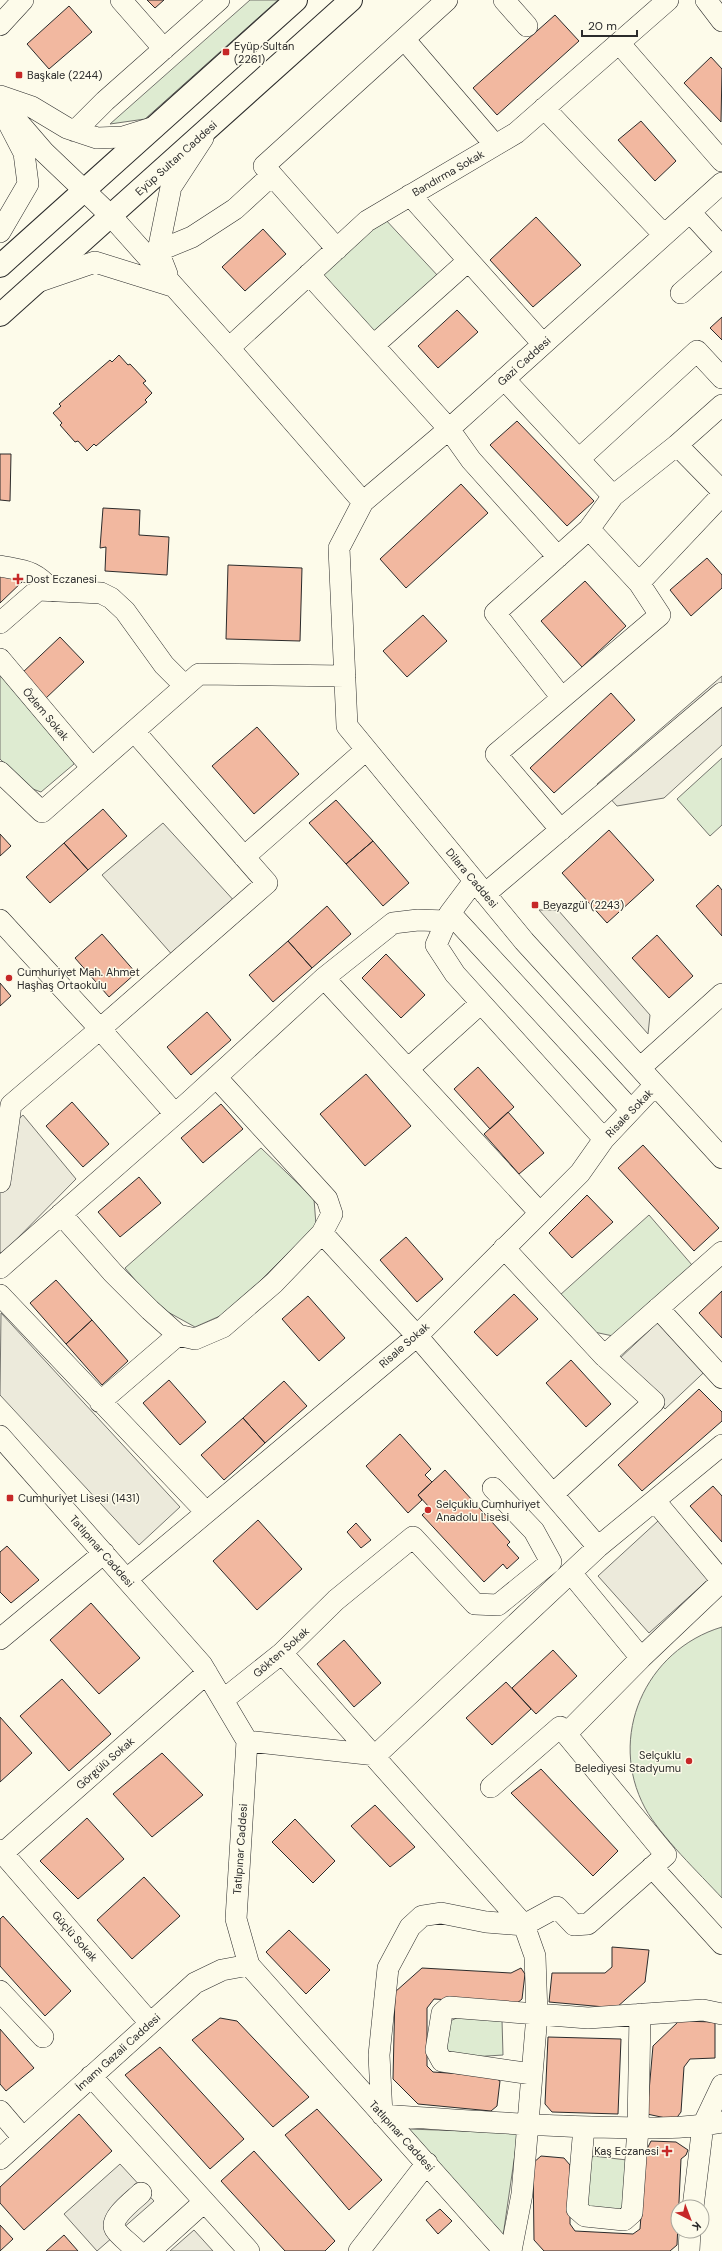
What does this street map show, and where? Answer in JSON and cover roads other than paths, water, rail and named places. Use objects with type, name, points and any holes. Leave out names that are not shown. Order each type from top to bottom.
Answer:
[{"type":"main road","points":[[0,266],[296,0]]},
{"type":"main road","name":"Eyüp Sultan Caddesi","points":[[0,315],[351,0]]},
{"type":"street","points":[[0,25],[23,0]]},
{"type":"street","points":[[120,0],[164,49]]},
{"type":"street","points":[[75,131],[105,101],[219,0]]},
{"type":"street","points":[[337,249],[271,176],[264,166],[447,0]]},
{"type":"street","points":[[504,0],[527,26]]},
{"type":"street","name":"Bandırma Sokak","points":[[229,348],[368,221],[516,133],[668,0]]},
{"type":"street","points":[[706,0],[722,21]]},
{"type":"street","points":[[404,39],[495,146]]},
{"type":"street","points":[[619,43],[722,161]]},
{"type":"street","points":[[0,96],[32,107],[67,128],[97,138],[123,137],[155,127]]},
{"type":"street","points":[[0,101],[44,152],[111,216],[229,348],[362,502]]},
{"type":"street","points":[[0,108],[24,153],[28,184],[0,232]]},
{"type":"street","points":[[544,108],[664,235]]},
{"type":"street","points":[[172,286],[158,251],[171,187],[210,127]]},
{"type":"street","points":[[158,251],[192,237],[235,209],[271,176]]},
{"type":"street","name":"Gazi Caddesi","points":[[339,548],[362,502],[449,428],[722,183]]},
{"type":"street","points":[[410,195],[543,344]]},
{"type":"street","points":[[690,212],[722,247]]},
{"type":"street","points":[[681,293],[722,257]]},
{"type":"street","points":[[374,345],[468,260]]},
{"type":"street","points":[[36,282],[95,262],[172,286]]},
{"type":"street","points":[[310,274],[449,428],[471,460],[558,557]]},
{"type":"street","points":[[579,459],[697,351],[722,378]]},
{"type":"street","points":[[504,379],[613,496]]},
{"type":"street","points":[[562,698],[494,613],[589,529],[613,496],[677,445],[722,405]]},
{"type":"street","points":[[677,445],[722,491]]},
{"type":"street","points":[[639,583],[722,495]]},
{"type":"street","points":[[560,830],[496,754],[660,615],[639,583],[589,529]]},
{"type":"street","name":"Dilara Caddesi","points":[[339,548],[347,726],[524,941],[722,1158]]},
{"type":"street","points":[[0,566],[32,572],[42,579],[53,591]]},
{"type":"street","points":[[0,623],[38,590],[101,593],[111,598],[125,611],[164,665],[185,686]]},
{"type":"street","name":"Özlem Sokak","points":[[0,659],[92,768]]},
{"type":"street","points":[[0,772],[42,812],[199,674],[345,676]]},
{"type":"street","points":[[604,1139],[455,974],[436,945],[448,917],[480,887],[560,830],[722,693]]},
{"type":"street","points":[[0,1182],[6,1110],[266,883],[134,732]]},
{"type":"street","points":[[244,857],[366,750]]},
{"type":"street","points":[[0,1268],[216,1077],[324,978],[393,923],[448,917]]},
{"type":"street","points":[[448,917],[631,1110]]},
{"type":"street","points":[[0,920],[100,1029],[174,1114]]},
{"type":"street","points":[[324,978],[540,1213]]},
{"type":"street","points":[[640,1068],[722,994]]},
{"type":"street","points":[[408,1068],[481,1003]]},
{"type":"street","points":[[61,1214],[113,1273],[178,1335],[195,1339],[223,1327],[274,1283],[322,1233],[332,1214],[327,1199],[216,1077]]},
{"type":"street","name":"Risale Sokak","points":[[127,1579],[417,1336],[580,1173],[604,1139],[655,1085]]},
{"type":"street","points":[[322,1233],[417,1336],[598,1547]]},
{"type":"street","points":[[504,1248],[604,1356],[654,1402],[553,1494]]},
{"type":"street","points":[[604,1356],[722,1252]]},
{"type":"street","points":[[0,1295],[206,1512]]},
{"type":"street","points":[[658,1308],[722,1378]]},
{"type":"street","points":[[100,1402],[178,1335]]},
{"type":"street","name":"Tatlıpınar Caddesi","points":[[0,1436],[202,1665],[247,1741],[236,1919],[249,1965],[504,2251]]},
{"type":"street","points":[[247,1741],[376,1755],[598,1547],[721,1448]]},
{"type":"street","name":"Gökten Sokak","points":[[223,1700],[282,1653],[336,1600],[413,1537],[475,1604],[498,1606],[551,1562],[534,1531],[493,1488]]},
{"type":"street","points":[[566,1734],[641,1658],[722,1581],[655,1501]]},
{"type":"street","points":[[0,1638],[104,1553]]},
{"type":"street","points":[[570,1573],[641,1658]]},
{"type":"street","points":[[282,1653],[376,1755],[524,1925],[535,1956],[537,2015],[522,2194],[511,2251]]},
{"type":"street","name":"Görgülü Sokak","points":[[2,1852],[208,1673]]},
{"type":"street","points":[[491,1787],[560,1727],[666,1855],[588,1924],[574,1925],[558,1907],[524,1925],[486,1922],[441,1913],[422,1916],[410,1926],[388,1968],[378,2055],[382,2115],[528,2126],[688,2128],[713,2124]]},
{"type":"street","name":"Güçlü Sokak","points":[[2,1852],[150,2023]]},
{"type":"street","points":[[652,1867],[722,1944]]},
{"type":"street","name":"İmamı Gazali Caddesi","points":[[0,2159],[184,1992],[208,1976],[235,1966],[249,1965]]},
{"type":"street","points":[[0,1991],[43,2037]]},
{"type":"street","points":[[532,2074],[442,2060],[436,2050],[442,2013],[449,2007],[588,2018],[703,2010],[722,2014]]},
{"type":"street","points":[[584,2127],[577,2209],[585,2216],[624,2220],[632,2213],[638,2128],[640,2014]]},
{"type":"street","points":[[91,2076],[248,2251]]},
{"type":"street","points":[[695,2199],[722,2085]]},
{"type":"street","points":[[0,2111],[23,2138]]},
{"type":"street","points":[[359,2251],[427,2163]]},
{"type":"street","points":[[137,2251],[115,2228],[114,2223],[116,2217],[141,2193]]},
{"type":"street","points":[[150,2251],[204,2202]]},
{"type":"street","points":[[689,2251],[690,2239]]},
{"type":"place","name":"Eyüp Sultan (2261)","points":[[226,52]]},
{"type":"place","name":"Başkale (2244)","points":[[19,75]]},
{"type":"place","name":"Dost Eczanesi","points":[[18,579]]},
{"type":"place","name":"Beyazgül (2243)","points":[[535,905]]},
{"type":"place","name":"Cumhuriyet Mah. Ahmet Haşhaş Ortaokulu","points":[[9,978]]},
{"type":"place","name":"Cumhuriyet Lisesi (1431)","points":[[10,1498]]},
{"type":"place","name":"Selçuklu Cumhuriyet Anadolu Lisesi","points":[[428,1510]]},
{"type":"place","name":"Selçuklu Belediyesi Stadyumu","points":[[689,1761]]},
{"type":"place","name":"Kaş Eczanesi","points":[[667,2151]]}]
